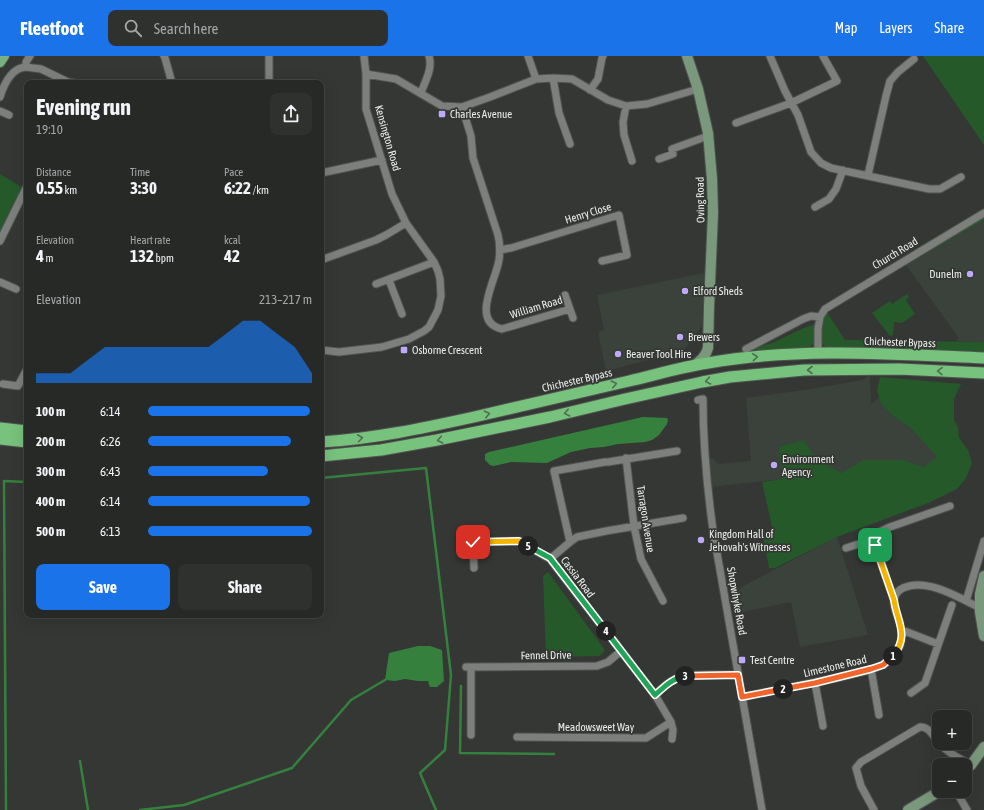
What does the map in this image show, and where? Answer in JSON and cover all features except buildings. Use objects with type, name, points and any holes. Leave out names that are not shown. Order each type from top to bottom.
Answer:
[{"type":"highway","name":"Chichester Bypass","points":[[324,442],[334,442],[435,426],[695,365],[727,360],[784,354],[894,354],[984,358]]},
{"type":"highway","points":[[324,456],[381,450],[437,440],[550,417],[625,399],[730,377],[804,370],[899,369],[982,373]]},
{"type":"highway","points":[[2,433],[24,431]]},
{"type":"highway","points":[[2,433],[24,441]]},
{"type":"main road","points":[[0,62],[4,56]]},
{"type":"main road","name":"Oving Road","points":[[687,56],[698,89],[708,136],[712,179],[713,213],[708,350],[704,357],[695,365]]},
{"type":"main road","points":[[708,346],[713,353],[727,360]]},
{"type":"main road","points":[[984,576],[980,594],[980,608],[984,636]]},
{"type":"main road","points":[[972,763],[984,747]]},
{"type":"main road","points":[[908,810],[932,796]]},
{"type":"street","points":[[26,67],[26,62],[30,56]]},
{"type":"street","points":[[269,56],[269,80]]},
{"type":"street","name":"Kensington Road","points":[[364,56],[366,74],[366,109],[392,194],[406,223]]},
{"type":"street","points":[[421,93],[429,73],[429,56]]},
{"type":"street","points":[[528,56],[536,79]]},
{"type":"street","points":[[590,90],[598,79],[603,56]]},
{"type":"street","points":[[770,56],[798,115],[811,152],[821,163],[831,168],[929,189],[940,189],[961,177]]},
{"type":"street","points":[[736,123],[791,103],[837,81],[823,56]]},
{"type":"street","points":[[166,57],[171,80]]},
{"type":"street","points":[[868,175],[890,81],[898,72],[914,59]]},
{"type":"street","points":[[0,97],[11,74],[18,68],[26,67],[41,69],[64,80]]},
{"type":"street","points":[[366,74],[396,79],[442,106],[462,107],[536,79],[572,79],[608,100],[626,106],[647,104],[698,89]]},
{"type":"street","points":[[554,78],[559,113],[570,144]]},
{"type":"street","points":[[626,106],[623,122],[624,134],[632,161]]},
{"type":"street","points":[[462,107],[471,136],[473,158],[498,235],[500,250]]},
{"type":"street","points":[[0,111],[9,115]]},
{"type":"street","points":[[659,159],[673,154],[672,149],[708,136]]},
{"type":"street","points":[[324,172],[382,160]]},
{"type":"street","points":[[815,207],[829,199],[836,189],[843,170]]},
{"type":"street","points":[[0,241],[24,192]]},
{"type":"street","name":"Church Road","points":[[820,317],[825,309],[984,212]]},
{"type":"street","name":"Henry Close","points":[[500,250],[619,215],[627,255],[602,261]]},
{"type":"street","points":[[324,259],[376,240],[406,223],[434,262],[440,279],[441,296],[438,310],[429,327],[409,339],[382,347],[339,352],[324,350]]},
{"type":"street","name":"William Road","points":[[500,250],[496,272],[490,288],[486,308],[489,322],[492,325],[496,328],[502,329],[570,309]]},
{"type":"street","points":[[376,284],[434,262]]},
{"type":"street","points":[[389,280],[402,314]]},
{"type":"street","points":[[0,282],[16,289]]},
{"type":"street","points":[[566,295],[573,318]]},
{"type":"street","points":[[746,349],[811,316],[820,317],[818,329],[818,354]]},
{"type":"street","points":[[3,384],[18,386],[24,375]]},
{"type":"street","name":"Shopwhyke Road","points":[[698,400],[703,399],[705,459],[713,530],[762,810]]},
{"type":"street","points":[[570,542],[554,471],[626,458],[677,451]]},
{"type":"street","name":"Tarragon Avenue","points":[[626,458],[634,526],[641,559],[663,601]]},
{"type":"street","points":[[938,644],[902,630],[895,609],[894,600],[874,540],[876,534],[882,530],[950,506]]},
{"type":"street","points":[[550,558],[577,537],[683,518]]},
{"type":"street","points":[[846,548],[874,540]]},
{"type":"street","name":"Cassia Road","points":[[474,568],[473,542],[519,541],[550,558],[655,695],[671,722],[673,730],[672,739]]},
{"type":"street","points":[[966,601],[984,541]]},
{"type":"street","points":[[894,600],[896,594],[902,589],[910,586],[922,585],[943,590],[980,608]]},
{"type":"street","points":[[911,693],[925,683],[952,605]]},
{"type":"street","name":"Limestone Road","points":[[742,697],[815,683],[883,665],[896,652],[900,644],[902,630]]},
{"type":"street","name":"Fennel Drive","points":[[471,735],[469,667],[597,666],[608,662],[621,651]]},
{"type":"street","points":[[871,669],[879,715]]},
{"type":"street","points":[[655,695],[674,679],[681,677],[738,675]]},
{"type":"street","points":[[815,683],[823,726]]},
{"type":"street","name":"Meadowsweet Way","points":[[517,738],[646,738],[671,722]]},
{"type":"street","points":[[874,810],[861,786],[856,768],[861,762],[920,727],[924,727],[928,730],[940,745],[956,758]]},
{"type":"street","points":[[960,798],[967,810]]},
{"type":"shaded area","points":[[923,56],[984,56],[984,145]]},
{"type":"shaded area","points":[[0,174],[23,188],[0,236]]},
{"type":"shaded area","points":[[984,208],[984,220],[906,265],[903,261],[916,254],[915,249]]},
{"type":"shaded area","points":[[984,220],[984,342],[955,341],[959,338],[906,265]]},
{"type":"shaded area","points":[[704,273],[702,326],[683,351],[606,371],[598,332],[604,330],[597,295]]},
{"type":"shaded area","points":[[907,294],[909,297],[906,300],[915,314],[902,323],[894,322],[893,335],[890,336],[872,313],[890,301],[892,304]]},
{"type":"shaded area","points":[[825,309],[845,340],[984,342],[984,354],[827,348],[820,339],[819,334],[820,324]]},
{"type":"shaded area","points":[[815,324],[814,342],[807,349],[731,354],[772,343]]},
{"type":"shaded area","points":[[870,375],[871,404],[879,398],[881,404],[894,417],[913,430],[938,457],[923,467],[904,460],[863,460],[841,473],[814,456],[779,447],[782,479],[711,487],[708,459],[712,458],[718,464],[751,461],[746,398],[862,380]]},
{"type":"shaded area","points":[[880,377],[961,384],[954,399],[954,420],[958,427],[959,438],[968,450],[972,463],[966,478],[957,489],[928,503],[837,537],[775,568],[769,568],[763,537],[773,531],[762,482],[782,479],[779,447],[804,440],[814,456],[841,473],[863,460],[904,460],[923,467],[937,457],[913,430],[894,417],[881,404],[877,391]]},
{"type":"shaded area","points":[[643,417],[667,418],[668,420],[667,424],[659,435],[652,440],[645,442],[618,444],[571,452],[547,463],[511,462],[494,466],[490,465],[485,460],[485,454],[489,452]]},
{"type":"shaded area","points":[[837,537],[868,635],[800,647],[791,602],[733,614],[732,592]]},
{"type":"shaded area","points":[[548,572],[605,650],[600,656],[546,657],[543,576]]},
{"type":"shaded area","points":[[418,646],[430,646],[442,650],[444,681],[437,687],[430,687],[428,681],[405,679],[395,681],[385,680],[389,653]]},
{"type":"waterway","points":[[324,478],[426,468],[451,675],[445,750],[420,773],[436,810]]},
{"type":"waterway","points":[[6,810],[4,481],[24,482]]},
{"type":"waterway","points":[[140,810],[184,805],[292,768],[351,700],[385,680]]},
{"type":"waterway","points":[[461,686],[460,753],[554,754]]},
{"type":"waterway","points":[[80,761],[88,810]]},
{"type":"place","name":"Charles Avenue","points":[[442,114]]},
{"type":"place","name":"Dunelm","points":[[970,274]]},
{"type":"place","name":"Elford Sheds","points":[[685,291]]},
{"type":"place","name":"Brewers","points":[[680,337]]},
{"type":"place","name":"Osborne Crescent","points":[[404,350]]},
{"type":"place","name":"Beaver Tool Hire","points":[[618,354]]},
{"type":"place","name":"Environment Agency.","points":[[774,465]]},
{"type":"place","name":"Kingdom Hall of Jehovah's Witnesses","points":[[701,540]]},
{"type":"place","name":"Test Centre","points":[[742,660]]},
{"type":"route","points":[[473,542],[519,541],[550,558],[655,695],[674,679],[681,677],[738,675],[742,697],[815,683],[871,669],[883,665],[891,658],[900,644],[902,630],[895,609],[894,600],[875,545]]}]
